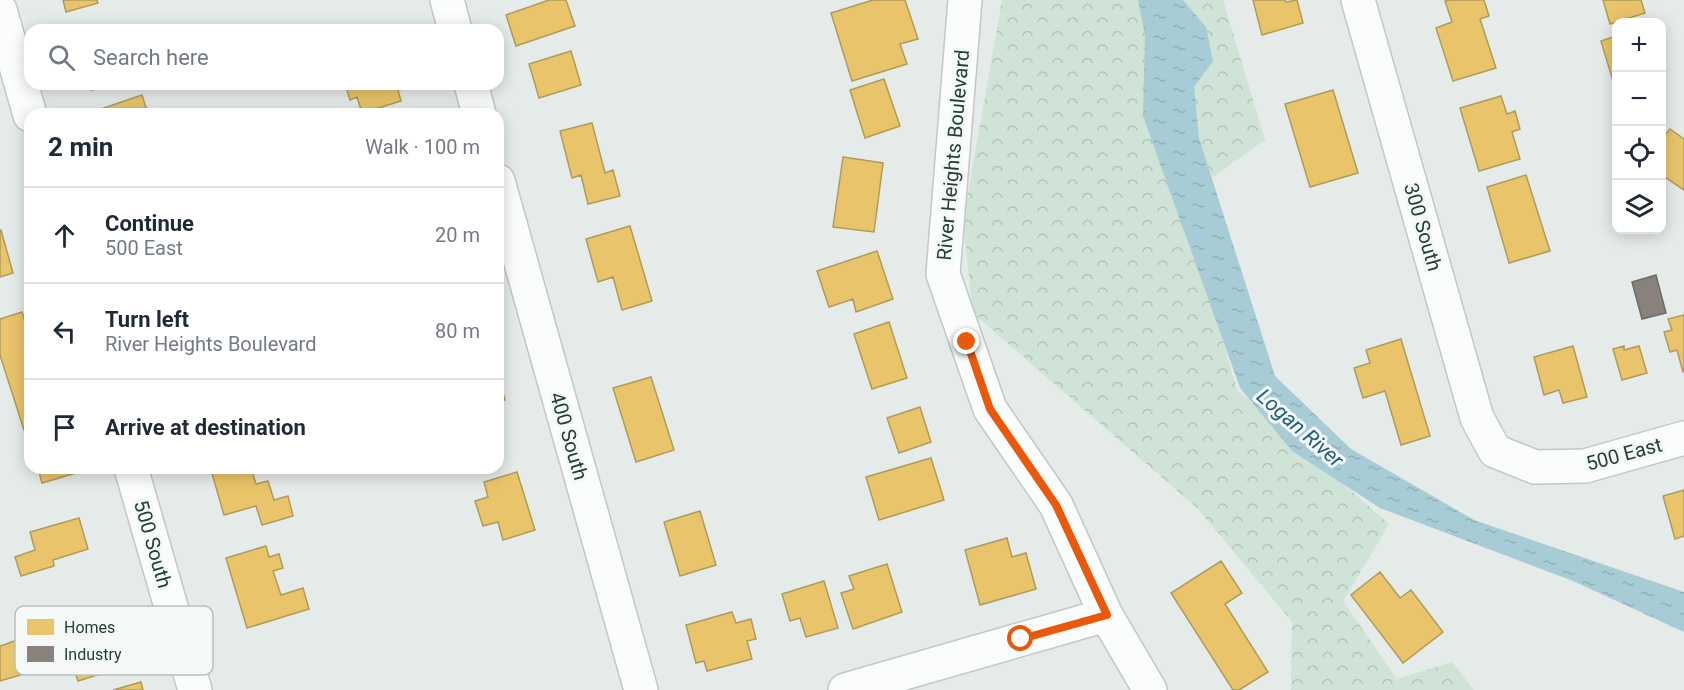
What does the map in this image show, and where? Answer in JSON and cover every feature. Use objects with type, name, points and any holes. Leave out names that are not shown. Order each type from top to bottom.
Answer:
[{"type":"street","points":[[447,0],[453,24]]},
{"type":"street","name":"River Heights Boulevard","points":[[965,0],[943,274],[990,409],[1056,505],[1107,615],[1150,690]]},
{"type":"street","name":"300 South","points":[[1359,0],[1476,418],[1495,451]]},
{"type":"street","points":[[0,10],[28,108]]},
{"type":"street","points":[[473,90],[477,108]]},
{"type":"street","name":"400 South","points":[[504,202],[641,690]]},
{"type":"street","name":"500 East","points":[[1495,451],[1535,467],[1585,466],[1684,438]]},
{"type":"street","name":"500 South","points":[[133,474],[171,606]]},
{"type":"street","points":[[845,690],[1107,615]]},
{"type":"street","name":"500 South","points":[[191,675],[195,690]]},
{"type":"green space","points":[[1002,0],[1223,0],[1265,140],[1182,199],[1237,390],[1389,524],[1343,601],[1397,679],[1452,662],[1474,690],[1291,690],[1292,622],[1197,508],[973,313],[963,222]]},
{"type":"water","name":"Logan River","points":[[1138,0],[1183,0],[1206,27],[1213,61],[1194,87],[1199,138],[1275,376],[1351,449],[1474,520],[1684,592],[1684,632],[1573,581],[1380,508],[1292,451],[1240,388],[1143,116],[1145,35]]},
{"type":"building: Homes","points":[[63,0],[97,0],[98,3],[66,12]]},
{"type":"building: Homes","points":[[549,0],[566,0],[575,26],[516,46],[506,15]]},
{"type":"building: Homes","points":[[873,0],[905,0],[918,39],[900,44],[907,64],[852,81],[831,13]]},
{"type":"building: Homes","points":[[1253,0],[1285,0],[1286,2],[1297,0],[1303,23],[1262,35]]},
{"type":"building: Homes","points":[[1484,0],[1489,16],[1480,19],[1496,68],[1453,81],[1436,28],[1452,22],[1445,1]]},
{"type":"building: Homes","points":[[1603,0],[1641,0],[1645,13],[1629,18],[1612,18],[1610,24]]},
{"type":"building: Homes","points":[[1612,37],[1612,78],[1601,41]]},
{"type":"building: Homes","points":[[571,51],[581,85],[539,98],[529,64]]},
{"type":"building: Homes","points":[[884,79],[900,126],[865,138],[850,90]]},
{"type":"building: Homes","points":[[347,90],[398,90],[401,101],[378,108],[360,108],[357,97],[350,100]]},
{"type":"building: Homes","points":[[1333,90],[1358,173],[1310,187],[1285,104]]},
{"type":"building: Homes","points":[[142,95],[146,108],[104,108]]},
{"type":"building: Homes","points":[[1501,96],[1507,114],[1515,111],[1520,129],[1512,132],[1520,159],[1479,171],[1460,108]]},
{"type":"building: Homes","points":[[592,123],[605,173],[613,170],[620,196],[588,204],[581,175],[572,178],[560,131]]},
{"type":"building: Homes","points":[[1670,129],[1684,139],[1684,190],[1666,178],[1666,134]]},
{"type":"building: Homes","points":[[843,157],[883,163],[874,232],[833,227]]},
{"type":"building: Homes","points":[[1526,175],[1550,251],[1509,263],[1487,187]]},
{"type":"building: Homes","points":[[630,226],[652,301],[622,310],[613,277],[598,282],[586,239]]},
{"type":"building: Homes","points":[[0,231],[13,273],[0,277]]},
{"type":"building: Homes","points":[[877,251],[893,299],[856,312],[853,299],[829,307],[817,271]]},
{"type":"building: Homes","points":[[22,312],[24,318],[24,430],[0,355],[0,319]]},
{"type":"building: Homes","points":[[1684,315],[1683,372],[1677,350],[1670,352],[1664,332],[1672,330],[1668,319]]},
{"type":"building: Homes","points":[[889,322],[907,378],[872,389],[854,334]]},
{"type":"building: Homes","points":[[1401,339],[1430,436],[1401,445],[1385,391],[1363,398],[1354,368],[1370,363],[1366,350]]},
{"type":"building: Homes","points":[[1573,346],[1587,397],[1563,403],[1559,390],[1544,395],[1534,357]]},
{"type":"building: Homes","points":[[1624,346],[1624,350],[1639,346],[1647,373],[1622,380],[1613,349]]},
{"type":"building: Homes","points":[[651,377],[674,450],[636,462],[613,388]]},
{"type":"building: Homes","points":[[920,407],[931,442],[899,453],[887,418]]},
{"type":"building: Homes","points":[[931,458],[944,500],[879,520],[866,477]]},
{"type":"building: Homes","points":[[517,472],[535,530],[503,540],[498,522],[483,526],[475,501],[488,497],[484,482]]},
{"type":"building: Homes","points":[[40,474],[73,474],[42,483]]},
{"type":"building: Homes","points":[[212,474],[253,474],[256,484],[268,481],[274,500],[288,496],[293,516],[262,525],[256,506],[224,515]]},
{"type":"building: Homes","points":[[1684,490],[1684,536],[1675,539],[1663,496]]},
{"type":"building: Homes","points":[[700,511],[716,565],[680,576],[664,522]]},
{"type":"building: Homes","points":[[79,518],[88,549],[53,560],[54,566],[21,576],[15,557],[35,550],[30,532]]},
{"type":"building: Homes","points":[[1007,538],[1012,557],[1026,553],[1036,589],[980,605],[965,550]]},
{"type":"building: Homes","points":[[266,546],[269,557],[279,554],[283,568],[273,571],[281,595],[303,588],[309,609],[247,628],[226,558]]},
{"type":"building: Homes","points":[[1221,561],[1242,593],[1225,604],[1268,672],[1239,690],[1233,690],[1171,593]]},
{"type":"building: Homes","points":[[887,564],[902,612],[853,629],[841,593],[854,589],[849,576]]},
{"type":"building: Homes","points":[[1380,572],[1400,598],[1411,590],[1443,632],[1403,663],[1351,595]]},
{"type":"building: Homes","points":[[824,581],[838,628],[806,637],[800,618],[790,621],[782,594]]},
{"type":"building: Homes","points":[[732,612],[736,623],[751,619],[756,639],[747,641],[752,659],[707,671],[704,661],[696,663],[686,625]]},
{"type":"building: Homes","points":[[15,641],[15,675],[20,675],[0,681],[0,646]]},
{"type":"building: Homes","points":[[76,675],[97,675],[78,681]]},
{"type":"building: Homes","points":[[141,682],[143,690],[113,690]]},
{"type":"building: Industry","points":[[1656,275],[1666,313],[1642,319],[1632,282]]},
{"type":"route","points":[[967,342],[990,409],[1056,505],[1107,615],[1021,639]]}]
